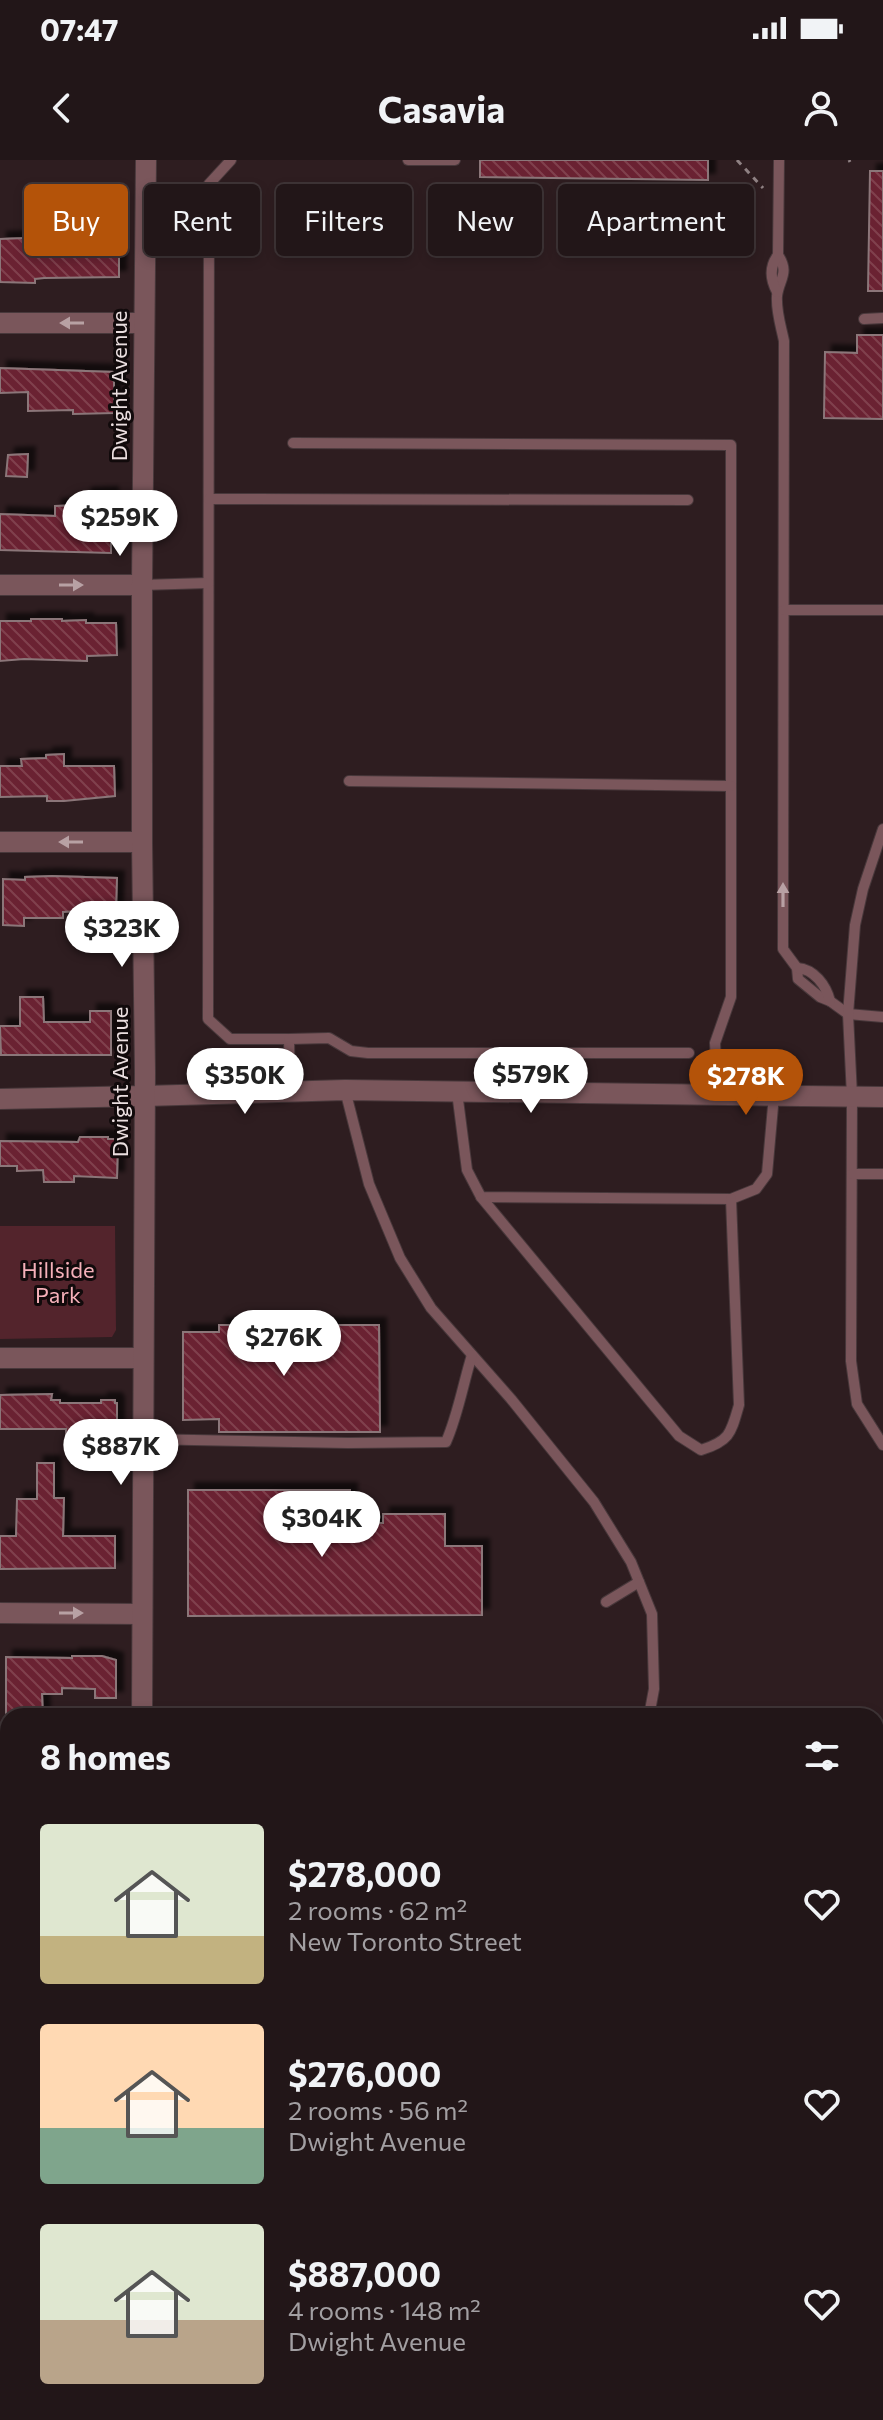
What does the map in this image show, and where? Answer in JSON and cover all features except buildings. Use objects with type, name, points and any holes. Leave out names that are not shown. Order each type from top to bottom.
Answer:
[{"type":"street","name":"Dwight Avenue","points":[[142,1708],[145,1096],[142,585],[146,160]]},
{"type":"street","points":[[0,323],[144,323]]},
{"type":"street","points":[[0,585],[142,585]]},
{"type":"street","points":[[0,842],[142,842]]},
{"type":"street","points":[[0,1099],[345,1090],[883,1097]]},
{"type":"street","points":[[0,1358],[142,1358]]},
{"type":"street","points":[[0,1613],[142,1614]]},
{"type":"lane","points":[[231,160],[209,184],[208,1019],[230,1039],[329,1038],[351,1051],[368,1053],[689,1053]]},
{"type":"lane","points":[[408,160],[455,160]]},
{"type":"lane","points":[[779,160],[778,255],[772,264],[771,281],[777,292],[784,341],[783,949],[797,968],[798,979],[820,997],[848,1014],[883,1017]]},
{"type":"lane","points":[[864,319],[883,318]]},
{"type":"lane","points":[[293,443],[731,445],[731,997],[715,1043],[718,1095]]},
{"type":"lane","points":[[209,499],[688,500]]},
{"type":"lane","points":[[142,585],[208,583]]},
{"type":"lane","points":[[784,610],[883,610]]},
{"type":"lane","points":[[349,781],[731,786]]},
{"type":"lane","points":[[883,829],[880,851],[863,889],[855,925],[848,1014],[852,1096],[851,1361],[857,1404],[883,1445]]},
{"type":"lane","points":[[289,1039],[290,1092]]},
{"type":"lane","points":[[345,1090],[369,1184],[400,1258],[431,1308],[511,1399],[594,1502],[631,1562],[652,1614],[654,1689],[650,1708]]},
{"type":"lane","points":[[457,1092],[467,1170],[481,1197],[679,1436],[701,1450],[720,1444],[733,1426],[739,1405],[731,1199]]},
{"type":"lane","points":[[481,1197],[731,1199],[756,1189],[767,1174],[774,1095]]},
{"type":"lane","points":[[852,1174],[883,1174]]},
{"type":"lane","points":[[143,1439],[446,1442],[472,1355]]},
{"type":"lane","points":[[606,1602],[639,1582]]},
{"type":"path","points":[[737,160],[763,188]]},
{"type":"green space","name":"Hillside Park","points":[[0,1226],[115,1226],[116,1330],[112,1337],[0,1339]]}]
